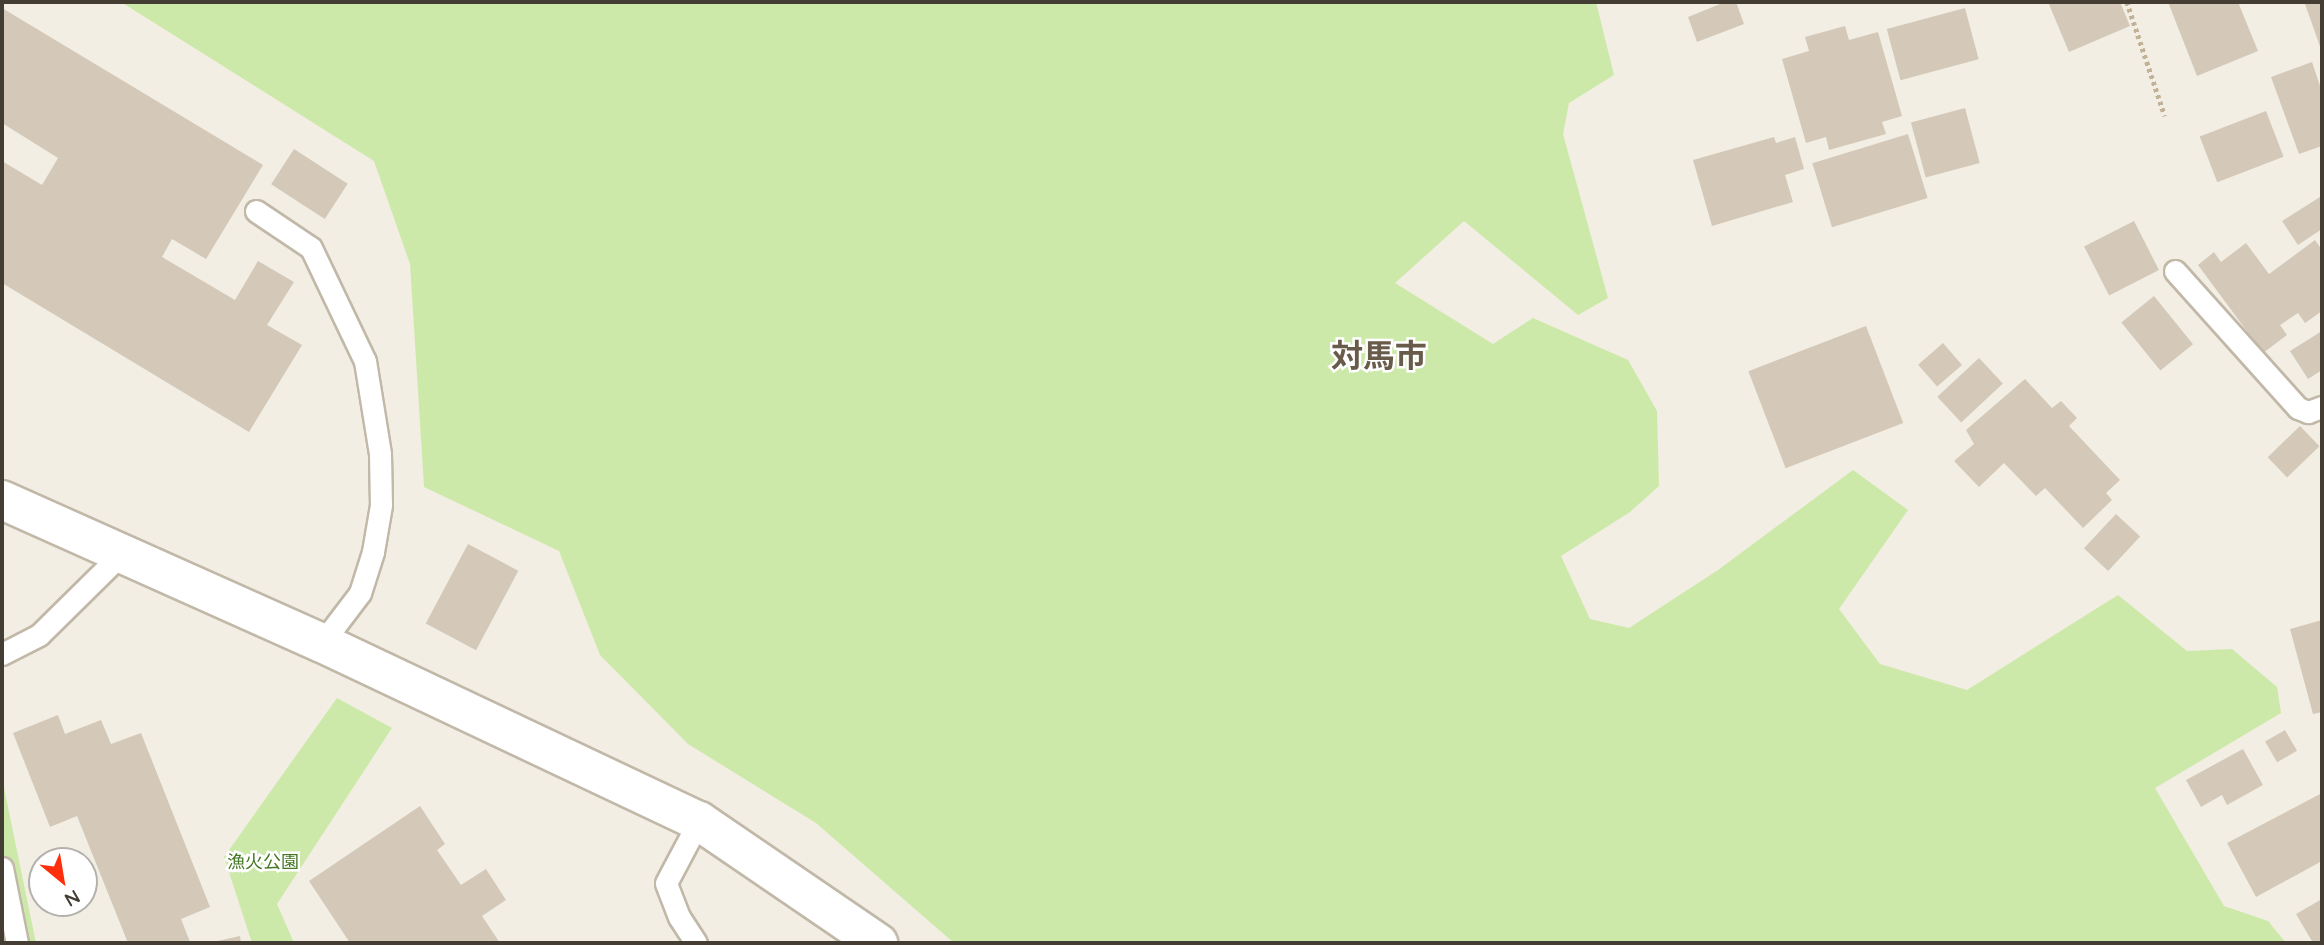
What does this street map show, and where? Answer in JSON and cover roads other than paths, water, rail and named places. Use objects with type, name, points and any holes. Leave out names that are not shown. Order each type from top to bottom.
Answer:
[{"type":"street","points":[[2,500],[322,643],[699,821],[878,943]]},
{"type":"lane","points":[[256,211],[310,248],[365,361],[380,454],[381,505],[373,552],[360,593],[322,643]]},
{"type":"lane","points":[[2175,271],[2298,408],[2308,412],[2322,407]]},
{"type":"lane","points":[[2,654],[39,635],[120,555]]},
{"type":"lane","points":[[696,943],[679,917],[666,883],[699,821]]},
{"type":"lane","points":[[2,867],[17,943]]},
{"type":"district","name":"対馬市","points":[[1379,355]]},
{"type":"park label","name":"漁火公園","points":[[263,862]]}]
